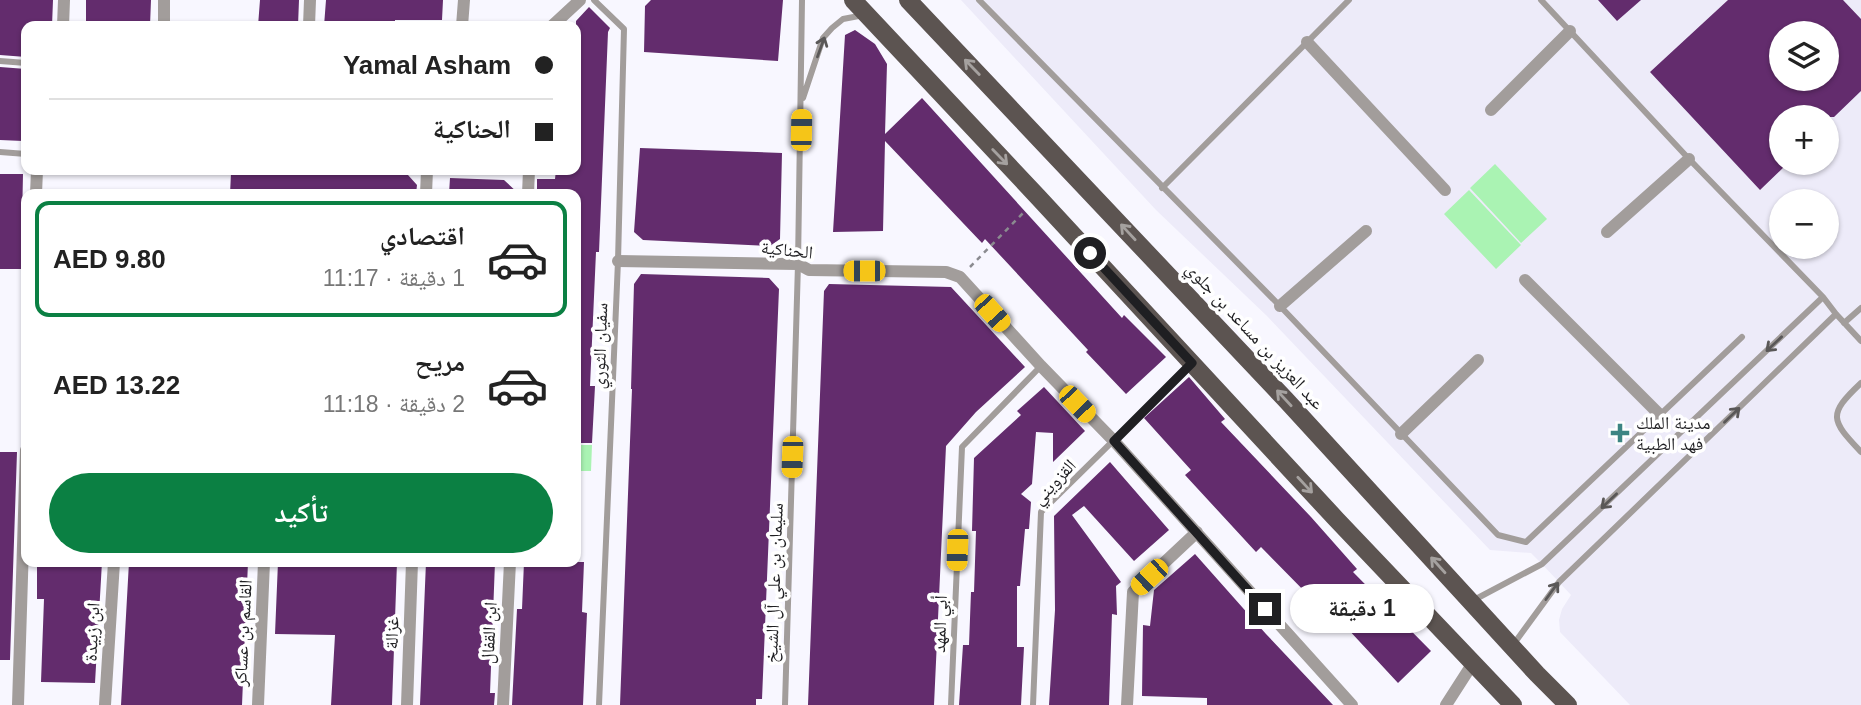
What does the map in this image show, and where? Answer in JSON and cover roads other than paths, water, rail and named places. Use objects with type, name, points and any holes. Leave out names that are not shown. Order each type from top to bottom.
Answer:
[{"type":"main road","points":[[853,0],[1513,705]]},
{"type":"main road","name":"عبد العزيز بن مساعد بن جلوي","points":[[908,0],[1286,400],[1568,705]]},
{"type":"street","points":[[63,21],[64,0]]},
{"type":"street","points":[[164,0],[164,21]]},
{"type":"street","points":[[309,21],[310,0]]},
{"type":"street","points":[[462,21],[464,0]]},
{"type":"street","points":[[557,21],[580,0]]},
{"type":"street","points":[[1491,110],[1570,31]]},
{"type":"street","points":[[1307,41],[1445,190]]},
{"type":"street","points":[[1607,232],[1689,159]]},
{"type":"street","points":[[1280,306],[1366,231]]},
{"type":"street","name":"الحناكية","points":[[618,261],[798,264],[809,270],[946,272],[960,277],[1041,366]]},
{"type":"street","points":[[1525,280],[1660,415]]},
{"type":"street","points":[[1401,434],[1478,360]]},
{"type":"street","points":[[1041,366],[1114,441],[1352,705]]},
{"type":"street","points":[[1127,705],[1133,592],[1197,532]]},
{"type":"street","points":[[18,705],[22,567]]},
{"type":"street","name":"ابن زبيدة","points":[[105,705],[114,567]]},
{"type":"street","name":"القاسم بن عساكر","points":[[258,705],[264,567]]},
{"type":"street","name":"غزالة","points":[[407,705],[412,567]]},
{"type":"street","name":"ابن القفال","points":[[503,705],[510,567]]},
{"type":"street","points":[[1446,705],[1474,663]]},
{"type":"lane","name":"سفيان الثوري","points":[[594,0],[624,29],[618,261],[599,705]]},
{"type":"lane","name":"سليمان بن علي آل الشيخ","points":[[785,705],[798,264],[802,0]]},
{"type":"lane","points":[[979,0],[1280,306],[1498,535],[1526,542],[1742,337]]},
{"type":"lane","points":[[1162,188],[1349,0]]},
{"type":"lane","points":[[1541,0],[1689,159],[1824,298],[1861,341]]},
{"type":"lane","points":[[801,103],[823,38],[844,19],[866,15]]},
{"type":"lane","points":[[0,61],[21,63]]},
{"type":"lane","points":[[0,152],[21,154]]},
{"type":"lane","points":[[1471,601],[1542,564],[1824,298]]},
{"type":"lane","points":[[1844,323],[1861,308]]},
{"type":"lane","points":[[1512,647],[1559,582],[1836,314]]},
{"type":"lane","name":"القزويني","points":[[1033,705],[1041,512],[1192,363]]},
{"type":"lane","name":"أبي المهد","points":[[951,705],[962,447],[1041,366]]},
{"type":"lane","points":[[1861,383],[1842,400],[1837,421],[1841,431],[1861,452]]},
{"type":"place","name":"مدينة الملك فهد الطبية","points":[[1620,433]]}]
